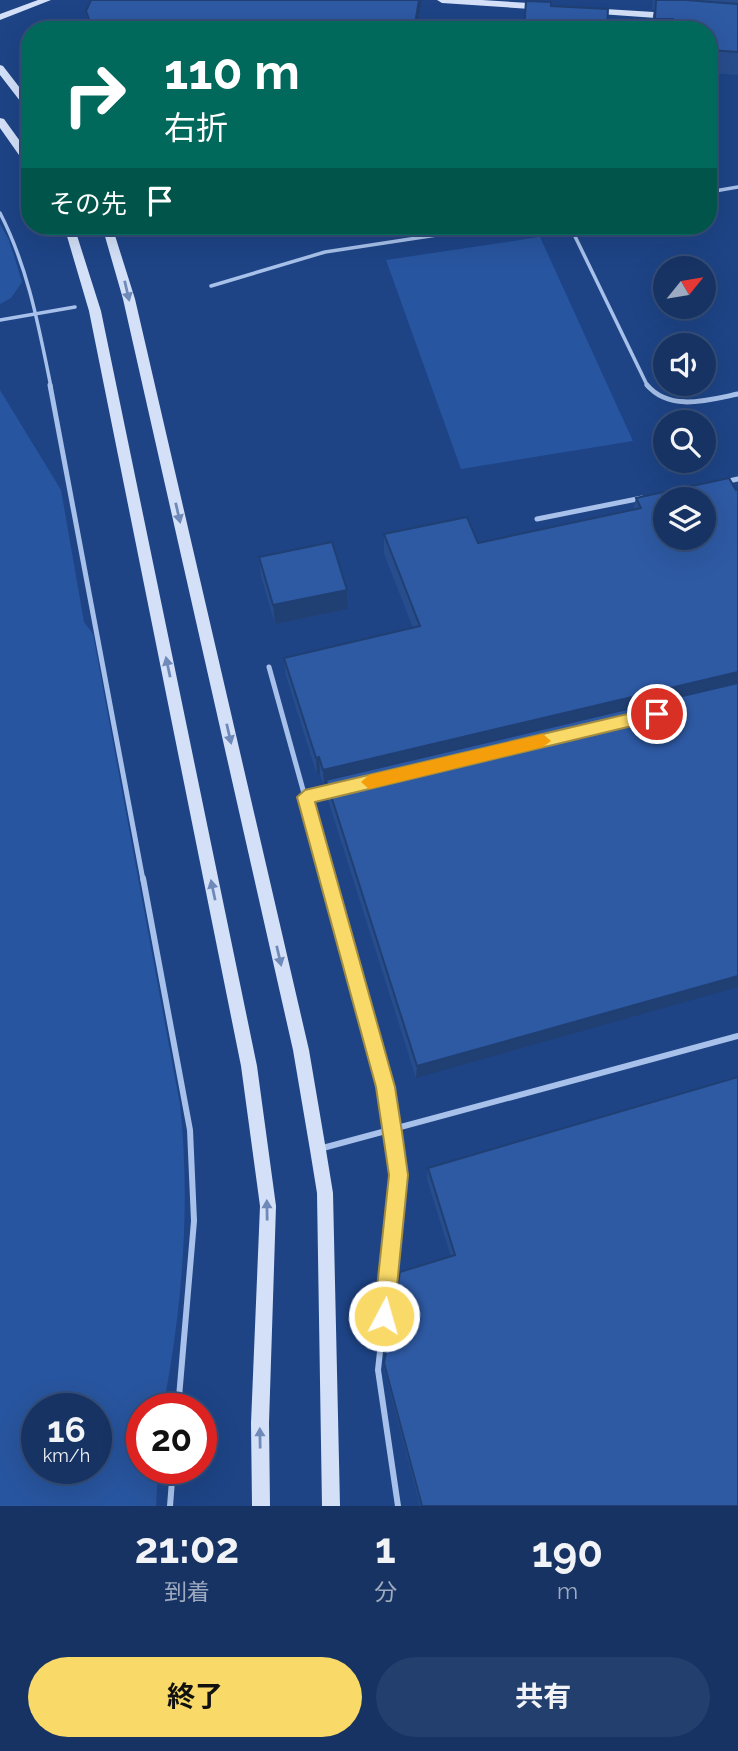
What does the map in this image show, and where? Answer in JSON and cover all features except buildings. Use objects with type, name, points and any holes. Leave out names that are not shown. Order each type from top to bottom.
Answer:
[{"type":"street","points":[[0,17],[46,0]]},
{"type":"street","points":[[442,0],[550,8]]},
{"type":"street","points":[[618,0],[618,13]]},
{"type":"street","points":[[577,10],[684,18]]},
{"type":"street","points":[[0,68],[21,96]]},
{"type":"street","points":[[0,121],[21,150]]},
{"type":"street","points":[[72,235],[95,311],[249,1066],[268,1206],[260,1423],[261,1506]]},
{"type":"street","points":[[110,235],[129,299],[301,1049],[325,1193],[331,1506]]},
{"type":"lane","points":[[717,191],[738,187]]},
{"type":"lane","points":[[0,213],[17,246],[35,313],[153,923],[190,1130],[194,1221],[179,1393]]},
{"type":"lane","points":[[211,286],[325,252],[437,235]]},
{"type":"lane","points":[[574,235],[648,388],[659,397],[681,405],[738,394]]},
{"type":"lane","points":[[0,320],[75,307]]},
{"type":"lane","points":[[711,484],[738,479]]},
{"type":"lane","points":[[537,519],[644,498]]},
{"type":"lane","points":[[269,667],[385,1087],[399,1175],[378,1370],[398,1506]]},
{"type":"lane","points":[[305,797],[346,788]]},
{"type":"lane","points":[[318,1150],[738,1036]]},
{"type":"lane","points":[[170,1506],[172,1484]]},
{"type":"shaded area","points":[[0,224],[9,240],[22,282],[11,298],[0,304]]},
{"type":"shaded area","points":[[540,237],[633,441],[461,469],[386,260]]},
{"type":"shaded area","points":[[0,390],[61,490],[84,622],[93,634],[180,1105],[185,1181],[183,1257],[166,1393],[126,1393],[126,1484],[157,1484],[156,1506],[0,1506]]},
{"type":"slow traffic","points":[[369,782],[543,741]]},
{"type":"route","points":[[384,1316],[399,1175],[385,1087],[305,797],[657,714]]}]
